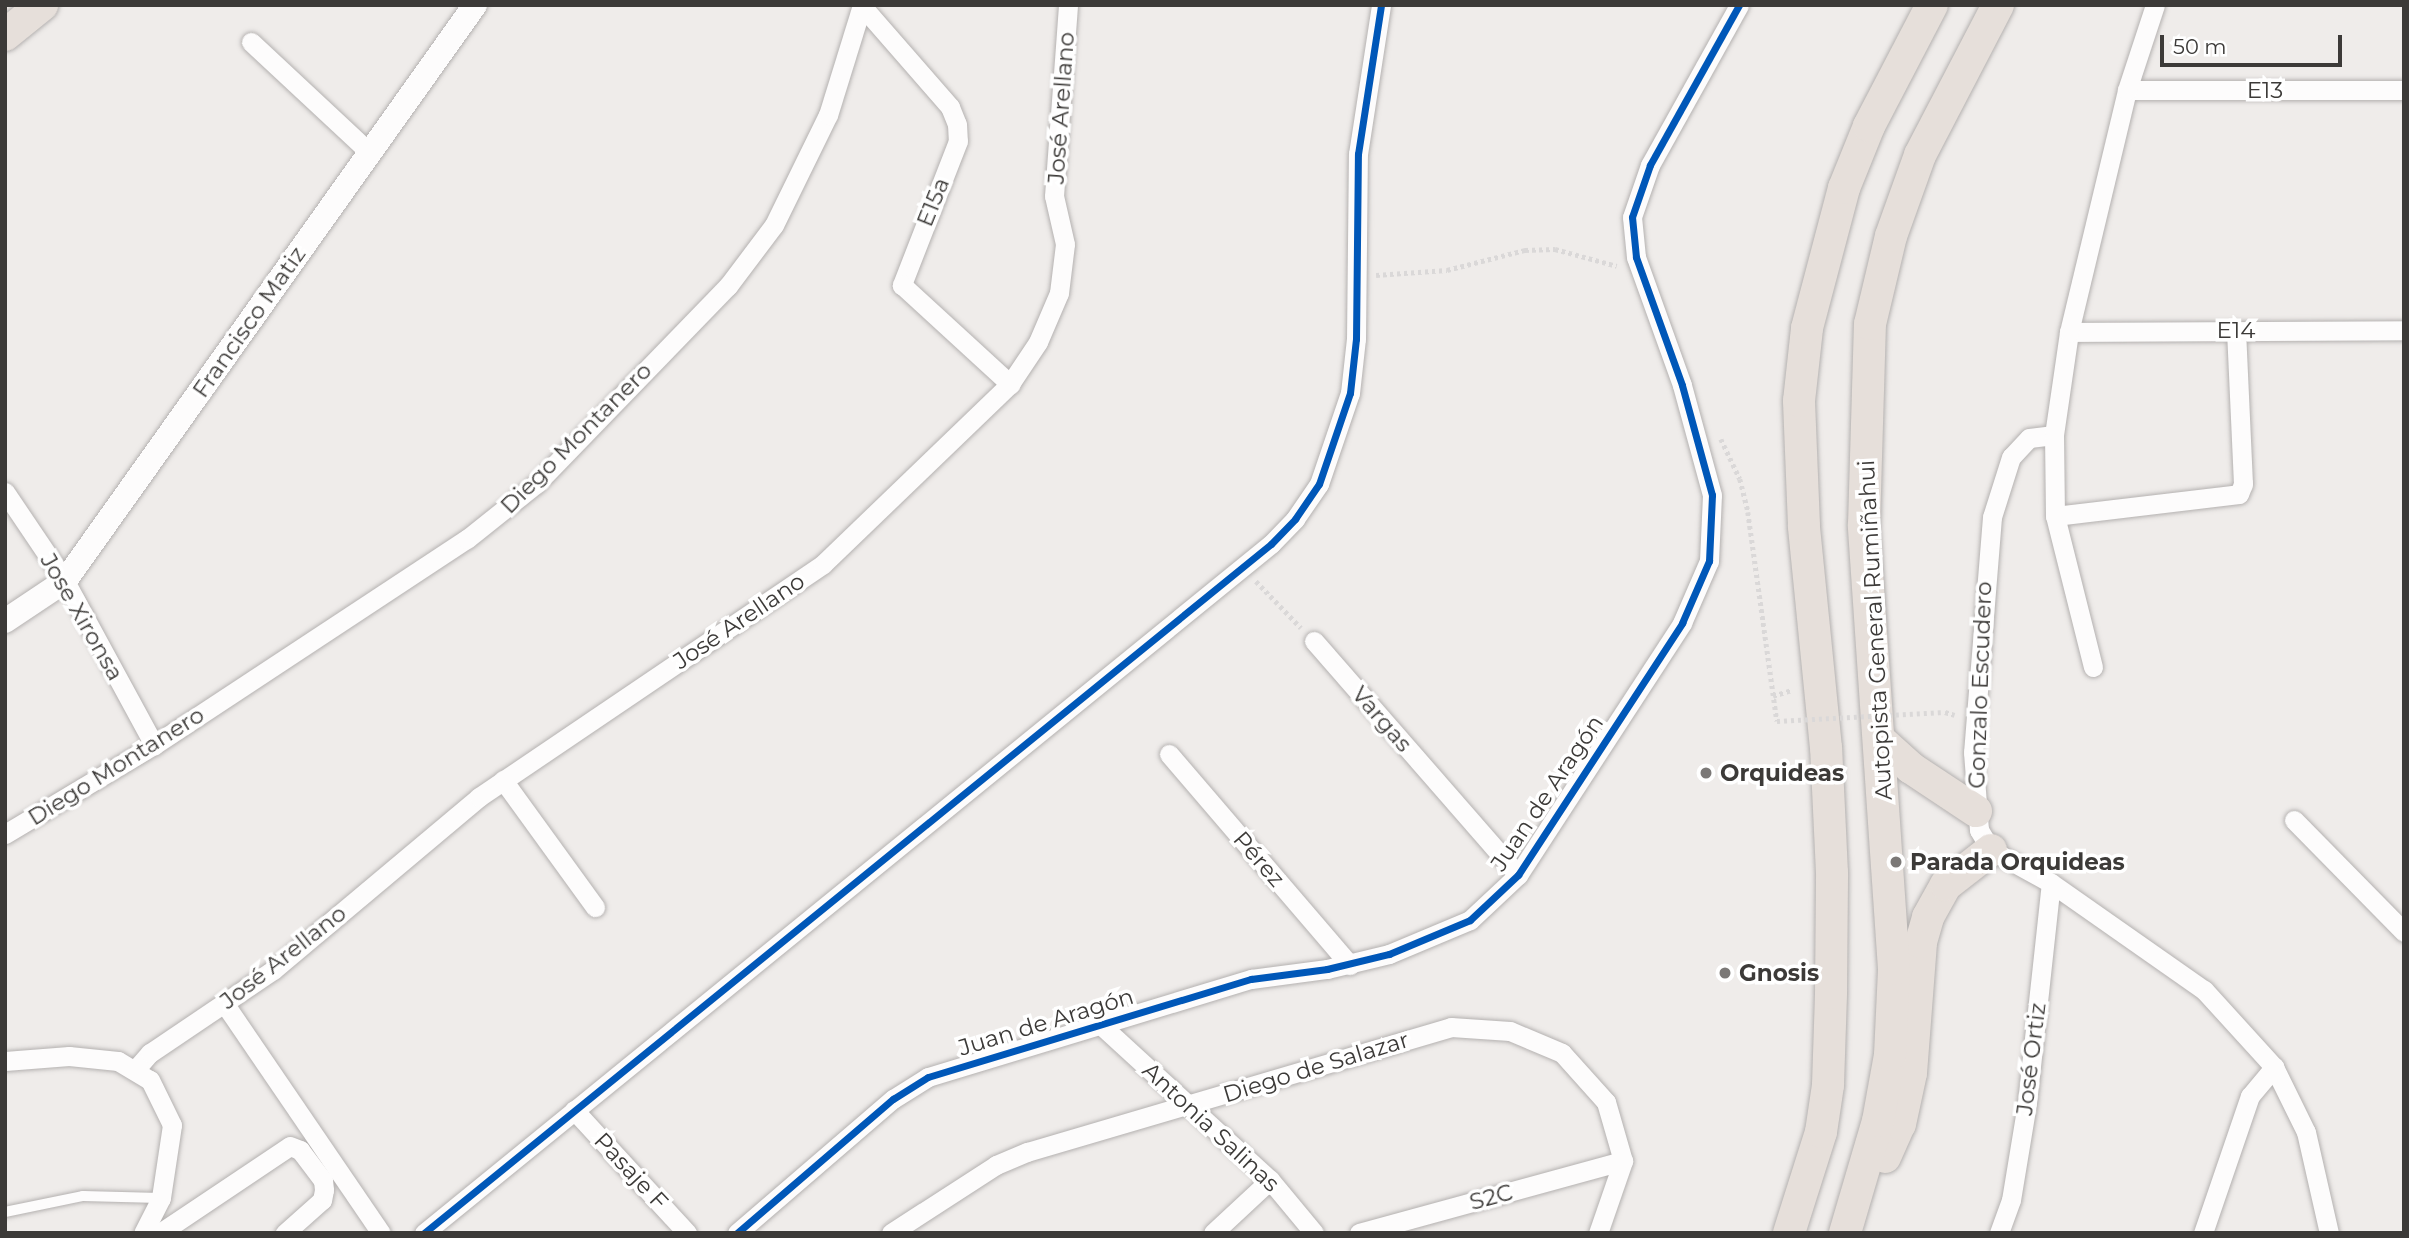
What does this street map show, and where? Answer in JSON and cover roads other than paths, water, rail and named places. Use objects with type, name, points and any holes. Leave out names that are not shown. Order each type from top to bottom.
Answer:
[{"type":"highway","points":[[5,35],[42,5]]},
{"type":"highway","points":[[1789,1233],[1821,1132],[1828,1085],[1831,993],[1832,873],[1826,748],[1804,526],[1802,376],[1807,327],[1844,188],[1869,126],[1933,5]]},
{"type":"highway","name":"Autopista General Rumiñahui","points":[[1848,1222],[1878,1121],[1890,1055],[1894,969],[1881,741],[1864,525],[1870,324],[1891,236],[1920,155],[1998,5]]},
{"type":"highway","points":[[1881,741],[1911,768],[1976,811]]},
{"type":"highway","points":[[1848,1222],[1900,1124],[1912,1073],[1921,942],[1928,917],[1946,885],[1991,850]]},
{"type":"street","name":"Francisco Matiz","points":[[5,621],[65,582],[475,5]]},
{"type":"street","name":"José Arellano","points":[[135,1070],[150,1053],[273,970],[503,780],[823,564],[1010,384],[1038,342],[1059,293],[1065,244],[1054,196],[1068,5]]},
{"type":"street","points":[[424,1233],[1243,567],[1295,519],[1319,484],[1336,442],[1350,393],[1356,339],[1353,276],[1358,154],[1381,5]]},
{"type":"street","name":"Juan de Aragón","points":[[737,1233],[911,1087],[946,1072],[1103,1027],[1251,979],[1350,965],[1456,928],[1480,912],[1518,875],[1682,623],[1709,561],[1714,516],[1706,471],[1682,384],[1642,273],[1633,238],[1636,196],[1739,5]]},
{"type":"street","points":[[2093,667],[2055,516],[2054,435],[2069,332],[2127,90],[2155,5]]},
{"type":"street","name":"E15a","points":[[862,6],[950,107],[957,124],[958,141],[902,285],[1010,384]]},
{"type":"street","name":"Diego Montanero","points":[[5,834],[154,745],[504,512],[728,286],[774,225],[804,172],[828,115],[862,6]]},
{"type":"street","points":[[251,42],[370,153]]},
{"type":"street","name":"E13","points":[[2127,90],[2404,90]]},
{"type":"street","points":[[2055,516],[2239,494],[2243,484],[2235,330]]},
{"type":"street","name":"E14","points":[[2069,332],[2404,330]]},
{"type":"street","name":"Gonzalo Escudero","points":[[1991,850],[1976,811],[1973,752],[1992,517],[2011,457],[2029,438],[2054,435]]},
{"type":"street","name":"Jose Xironsa","points":[[5,492],[65,582],[154,745]]},
{"type":"street","name":"Vargas","points":[[1314,641],[1518,875]]},
{"type":"street","name":"Pérez","points":[[1169,754],[1350,965]]},
{"type":"street","points":[[503,780],[595,907]]},
{"type":"street","points":[[2294,820],[2404,932]]},
{"type":"street","points":[[1991,850],[2051,883],[2204,990],[2274,1067],[2306,1132],[2329,1233]]},
{"type":"street","name":"José Ortiz","points":[[1999,1233],[2011,1200],[2027,1103],[2051,883]]},
{"type":"street","points":[[224,1003],[381,1233]]},
{"type":"street","name":"Antonia Salinas","points":[[1103,1027],[1270,1180],[1314,1233]]},
{"type":"street","name":"Diego de Salazar","points":[[891,1233],[996,1165],[1079,1134],[1189,1106],[1451,1027],[1510,1031],[1562,1054],[1606,1102],[1623,1161]]},
{"type":"street","points":[[5,1061],[69,1056],[118,1061],[150,1080],[172,1125],[161,1198],[143,1233]]},
{"type":"street","points":[[2203,1233],[2250,1096],[2274,1067]]},
{"type":"street","name":"Pasaje F","points":[[574,1110],[687,1233]]},
{"type":"street","points":[[160,1233],[290,1146],[300,1150],[323,1181],[324,1190],[322,1200],[285,1233]]},
{"type":"street","points":[[1598,1233],[1623,1161]]},
{"type":"street","name":"S2C","points":[[1359,1233],[1623,1161]]},
{"type":"street","points":[[1213,1233],[1270,1180]]},
{"type":"lane","points":[[5,1212],[83,1196],[161,1198]]},
{"type":"place","name":"Orquideas","points":[[1706,773]]},
{"type":"place","name":"Parada Orquideas","points":[[1896,862]]},
{"type":"place","name":"Gnosis","points":[[1725,973]]}]
